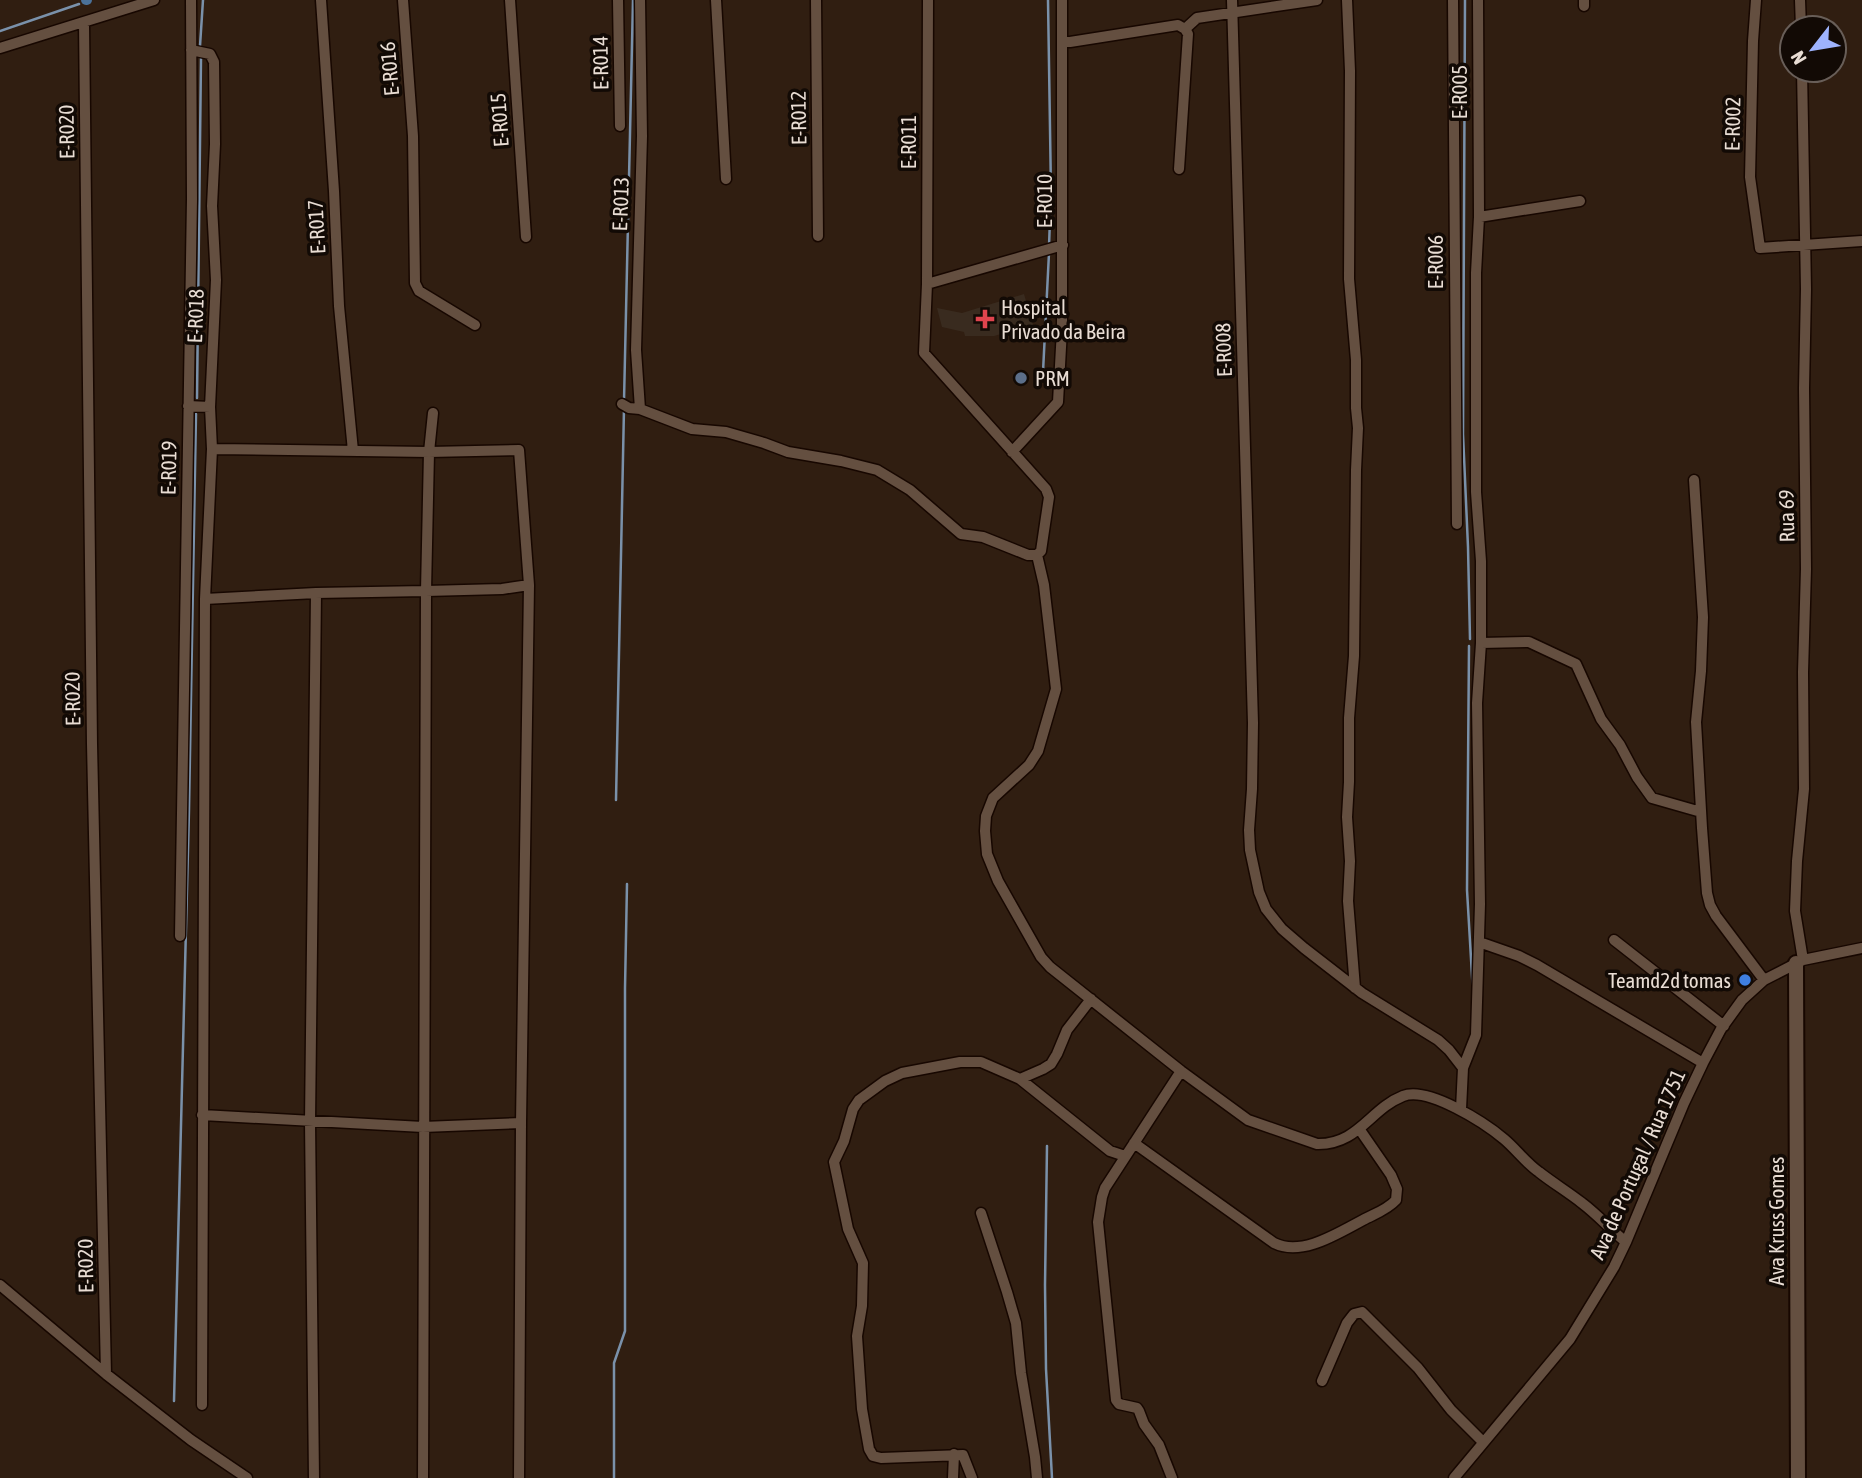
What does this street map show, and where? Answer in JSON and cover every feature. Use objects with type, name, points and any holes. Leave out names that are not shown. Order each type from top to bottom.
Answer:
[{"type":"street","points":[[0,48],[154,0]]},
{"type":"street","name":"E-R019","points":[[180,936],[192,200],[191,0]]},
{"type":"street","name":"E-R017","points":[[321,0],[340,306],[353,451]]},
{"type":"street","name":"E-R016","points":[[403,0],[414,136],[415,283],[419,291],[475,325]]},
{"type":"street","name":"E-R015","points":[[510,0],[526,237]]},
{"type":"street","name":"E-R014","points":[[618,0],[620,126]]},
{"type":"street","name":"E-R013","points":[[640,0],[642,136],[636,350],[640,409]]},
{"type":"street","points":[[716,0],[726,179]]},
{"type":"street","name":"E-R012","points":[[816,0],[818,236]]},
{"type":"street","name":"E-R011","points":[[928,0],[925,353],[1046,489],[1049,496],[1041,551],[1037,555]]},
{"type":"street","name":"E-R010","points":[[1012,452],[1058,402],[1063,245],[1062,0]]},
{"type":"street","name":"E-R008","points":[[1232,0],[1252,698],[1252,789],[1248,830],[1259,892],[1266,909],[1282,929],[1304,948],[1355,988],[1438,1040],[1450,1050],[1463,1068]]},
{"type":"street","points":[[1185,29],[1197,18],[1317,0]]},
{"type":"street","points":[[1347,0],[1350,71],[1349,279],[1356,360],[1358,428],[1354,656],[1346,817],[1350,861],[1348,901],[1355,988]]},
{"type":"street","name":"E-R006","points":[[1453,0],[1457,524]]},
{"type":"street","name":"E-R005","points":[[1461,1109],[1463,1068],[1476,1035],[1479,942],[1477,703],[1481,643],[1481,561],[1476,492],[1478,0]]},
{"type":"street","name":"E-R002","points":[[1756,0],[1750,177],[1760,248],[1805,245]]},
{"type":"street","name":"E-R020","points":[[84,23],[92,744],[106,1374]]},
{"type":"street","points":[[1062,41],[1178,25],[1185,29],[1188,34],[1180,169]]},
{"type":"street","name":"E-R018","points":[[191,50],[210,54],[214,62],[215,144],[212,206],[216,280],[205,598],[202,1405]]},
{"type":"street","name":"Rua 69","points":[[1800,962],[1795,911],[1804,789],[1806,569],[1802,84]]},
{"type":"street","points":[[1479,217],[1580,201]]},
{"type":"street","points":[[1805,245],[1862,241]]},
{"type":"street","points":[[927,285],[1063,245]]},
{"type":"street","points":[[622,404],[692,429],[726,432],[788,452],[877,470],[910,490],[961,534],[983,537],[1028,555],[1037,555],[1056,689],[1038,751],[1029,765],[993,798],[986,816],[987,853],[998,881],[1041,957],[1050,967],[1181,1071],[1248,1120],[1302,1140],[1327,1144],[1360,1129],[1379,1110],[1404,1095],[1426,1096],[1461,1109],[1503,1138],[1537,1171],[1584,1205],[1626,1242]]},
{"type":"street","points":[[188,406],[210,407]]},
{"type":"street","points":[[423,1478],[426,591],[429,452],[433,413]]},
{"type":"street","points":[[212,449],[429,452],[519,450],[529,585],[519,1478]]},
{"type":"street","points":[[1694,480],[1703,617],[1696,722],[1707,893],[1710,905],[1764,980]]},
{"type":"street","points":[[205,598],[502,589],[529,585]]},
{"type":"street","points":[[314,1478],[310,1122],[316,593]]},
{"type":"street","points":[[1481,643],[1529,642],[1576,664],[1601,719],[1620,745],[1651,798],[1701,812]]},
{"type":"street","points":[[1615,940],[1724,1026]]},
{"type":"street","points":[[1479,942],[1537,965],[1703,1062]]},
{"type":"street","name":"Ava de Portugal / Rua 1751","points":[[1460,1476],[1483,1442],[1570,1339],[1614,1267],[1703,1062],[1742,1000],[1764,980],[1800,962],[1862,948]]},
{"type":"street","name":"Ava Kruss Gomes","points":[[1798,1478],[1800,962]]},
{"type":"street","points":[[1020,1079],[1051,1063],[1067,1030],[1091,999]]},
{"type":"street","points":[[972,1478],[963,1455],[881,1458],[873,1456],[869,1449],[862,1409],[858,1336],[863,1263],[848,1228],[834,1162],[844,1141],[853,1110],[859,1100],[885,1081],[902,1073],[960,1062],[981,1062],[1020,1079],[1110,1151],[1125,1156]]},
{"type":"street","points":[[1172,1478],[1159,1445],[1144,1424],[1137,1408],[1116,1401],[1098,1222],[1103,1191],[1181,1071]]},
{"type":"street","points":[[202,1115],[423,1127],[522,1123]]},
{"type":"street","points":[[1134,1143],[1273,1243],[1288,1247],[1319,1242],[1386,1209],[1396,1200],[1397,1189],[1391,1175],[1360,1129]]},
{"type":"street","points":[[1110,1151],[1118,1169]]},
{"type":"street","points":[[981,1213],[1016,1323],[1037,1478]]},
{"type":"street","points":[[0,1285],[106,1374],[191,1440],[247,1478]]},
{"type":"street","points":[[1322,1381],[1347,1323],[1354,1314],[1362,1312],[1418,1368],[1451,1410],[1483,1442]]},
{"type":"street","points":[[953,1478],[954,1454]]},
{"type":"shaded area","name":"Hospital Privado da Beira","points":[[1024,294],[1033,325],[994,336],[965,336],[964,332],[942,327],[937,308],[962,313]]},
{"type":"waterway","points":[[200,46],[203,0]]},
{"type":"waterway","points":[[624,401],[633,0]]},
{"type":"waterway","points":[[1048,0],[1051,192],[1049,246]]},
{"type":"waterway","points":[[1465,0],[1463,434],[1470,639]]},
{"type":"waterway","points":[[0,31],[79,4]]},
{"type":"waterway","points":[[197,398],[201,58]]},
{"type":"waterway","points":[[1043,372],[1049,253]]},
{"type":"waterway","points":[[616,800],[624,408]]},
{"type":"waterway","points":[[174,1401],[196,414]]},
{"type":"waterway","points":[[1469,646],[1467,890],[1473,993]]},
{"type":"waterway","points":[[614,1478],[614,1363],[625,1331],[627,884]]},
{"type":"waterway","points":[[1047,1146],[1046,1369],[1052,1478]]},
{"type":"place","name":"Hospital Privado da Beira","points":[[985,319]]},
{"type":"place","name":"PRM","points":[[1021,378]]},
{"type":"place","name":"Teamd2d tomas","points":[[1745,980]]}]
